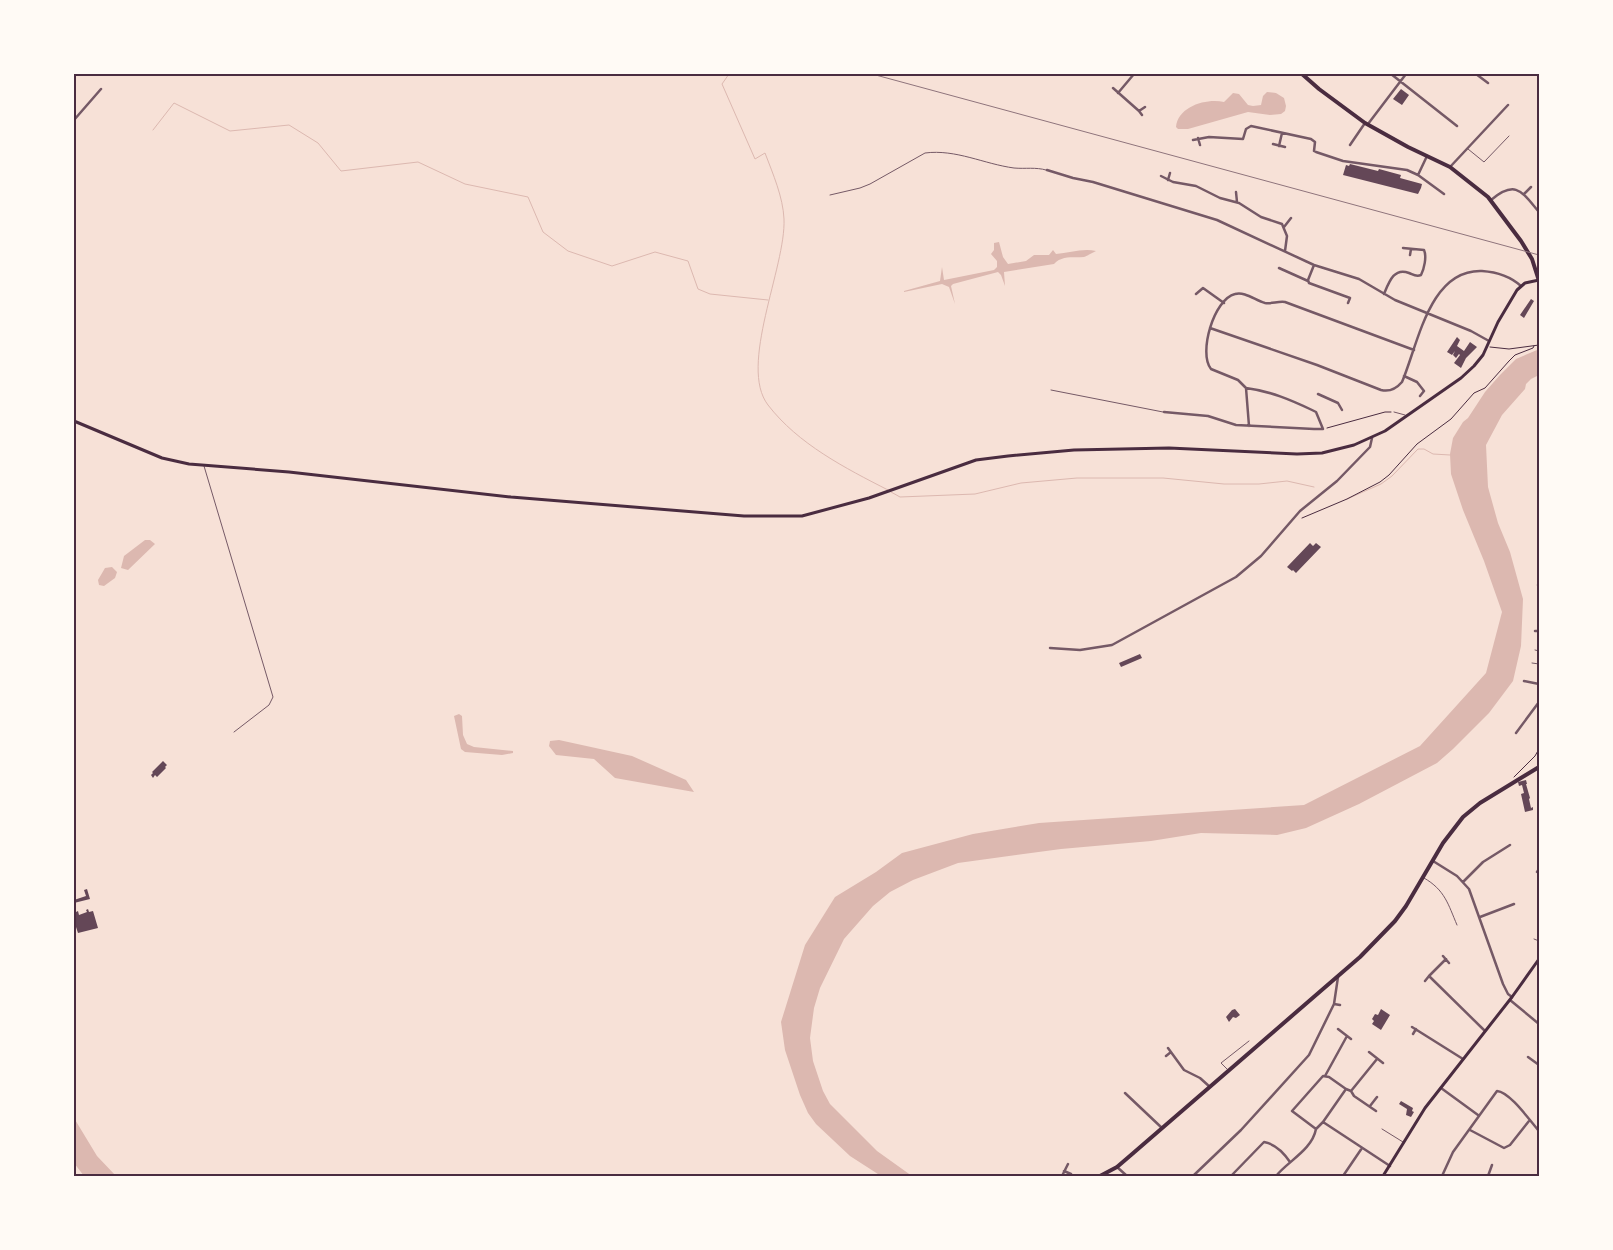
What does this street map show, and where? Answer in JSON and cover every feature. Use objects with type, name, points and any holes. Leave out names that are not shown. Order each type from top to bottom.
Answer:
[{"type":"main road","points":[[74,422],[162,458],[189,464],[289,472],[511,497],[772,517],[802,516],[869,498],[976,460],[1008,456],[1067,451],[1161,448],[1297,454],[1322,453],[1354,445],[1372,438],[1408,416],[1462,378],[1483,355],[1513,295],[1521,286],[1529,282],[1539,281],[1532,259],[1521,240],[1491,200],[1450,167],[1366,124],[1302,74]]},
{"type":"main road","points":[[1100,1176],[1117,1167],[1364,954],[1395,921],[1450,833],[1470,810],[1539,767]]},
{"type":"main road","points":[[1383,1176],[1425,1108],[1539,959]]},
{"type":"street","points":[[1118,93],[1134,74]]},
{"type":"street","points":[[1391,74],[1457,126]]},
{"type":"street","points":[[1350,145],[1406,74]]},
{"type":"street","points":[[1476,74],[1488,83]]},
{"type":"street","points":[[74,120],[101,88]]},
{"type":"street","points":[[1113,88],[1142,115]]},
{"type":"street","points":[[1450,167],[1508,105]]},
{"type":"street","points":[[1139,111],[1145,107]]},
{"type":"street","points":[[1193,140],[1198,138],[1243,138],[1246,129],[1251,126],[1313,140],[1314,151],[1343,160],[1407,170],[1418,174],[1444,194]]},
{"type":"street","points":[[1279,146],[1282,133]]},
{"type":"street","points":[[1198,138],[1200,145]]},
{"type":"street","points":[[1273,144],[1285,147]]},
{"type":"street","points":[[1418,174],[1427,156]]},
{"type":"street","points":[[1047,170],[1217,220],[1314,265],[1359,279],[1384,294],[1489,341]]},
{"type":"street","points":[[1168,180],[1170,173]]},
{"type":"street","points":[[1161,176],[1168,180],[1196,186],[1220,198],[1237,202],[1257,215],[1280,223],[1284,227],[1287,241],[1285,251]]},
{"type":"street","points":[[1524,194],[1531,188]]},
{"type":"street","points":[[1491,200],[1507,189],[1514,189],[1524,194],[1539,212]]},
{"type":"street","points":[[1435,196],[1438,190]]},
{"type":"street","points":[[1236,192],[1237,202]]},
{"type":"street","points":[[1284,227],[1291,218]]},
{"type":"street","points":[[1384,294],[1390,280],[1397,273],[1404,272],[1417,276],[1422,273],[1425,252],[1418,249],[1403,248]]},
{"type":"street","points":[[1410,256],[1411,249]]},
{"type":"street","points":[[1308,281],[1314,265]]},
{"type":"street","points":[[1279,268],[1315,286],[1350,298],[1348,302]]},
{"type":"street","points":[[1210,328],[1317,365],[1380,390],[1390,390],[1397,387],[1404,376],[1428,314],[1440,291],[1452,280],[1475,271],[1495,273],[1511,279],[1521,286]]},
{"type":"street","points":[[1196,294],[1203,288],[1224,303]]},
{"type":"street","points":[[1164,412],[1214,417],[1230,424],[1322,429],[1316,412],[1287,398],[1246,388],[1238,380],[1208,367],[1206,344],[1214,316],[1233,295],[1238,294],[1267,303],[1281,302],[1414,350]]},
{"type":"street","points":[[1404,376],[1417,382],[1424,391],[1420,396]]},
{"type":"street","points":[[1246,388],[1249,426]]},
{"type":"street","points":[[1318,394],[1338,403],[1342,410]]},
{"type":"street","points":[[1050,648],[1080,650],[1112,645],[1236,577],[1261,556],[1300,511],[1337,481],[1370,447],[1372,438]]},
{"type":"street","points":[[1534,631],[1539,631]]},
{"type":"street","points":[[1524,681],[1539,684]]},
{"type":"street","points":[[1516,734],[1539,702]]},
{"type":"street","points":[[1463,882],[1483,862],[1510,845]]},
{"type":"street","points":[[1433,861],[1463,882],[1471,894],[1503,984],[1511,998],[1539,1024]]},
{"type":"street","points":[[1535,876],[1539,871]]},
{"type":"street","points":[[1480,917],[1512,905],[1509,901]]},
{"type":"street","points":[[1442,956],[1449,962]]},
{"type":"street","points":[[1424,980],[1446,959]]},
{"type":"street","points":[[1429,976],[1485,1031]]},
{"type":"street","points":[[1194,1176],[1241,1130],[1309,1055],[1334,1004],[1338,977]]},
{"type":"street","points":[[1334,1004],[1340,1005]]},
{"type":"street","points":[[1412,1027],[1463,1059]]},
{"type":"street","points":[[1338,1029],[1351,1039]]},
{"type":"street","points":[[1412,1034],[1416,1029]]},
{"type":"street","points":[[1316,1129],[1292,1111],[1319,1079],[1325,1076],[1347,1036]]},
{"type":"street","points":[[1168,1048],[1184,1070],[1200,1078],[1210,1087]]},
{"type":"street","points":[[1166,1056],[1171,1052]]},
{"type":"street","points":[[1369,1052],[1383,1063]]},
{"type":"street","points":[[1528,1057],[1539,1065]]},
{"type":"street","points":[[1351,1091],[1377,1059]]},
{"type":"street","points":[[1325,1076],[1351,1091],[1354,1096],[1376,1111]]},
{"type":"street","points":[[1441,1088],[1478,1116]]},
{"type":"street","points":[[1276,1176],[1301,1153],[1315,1134],[1316,1129],[1346,1089]]},
{"type":"street","points":[[1442,1176],[1453,1152],[1495,1093],[1500,1091],[1510,1098],[1539,1131]]},
{"type":"street","points":[[1125,1093],[1162,1128]]},
{"type":"street","points":[[1370,1106],[1377,1097]]},
{"type":"street","points":[[1470,1130],[1504,1148],[1510,1145],[1529,1120]]},
{"type":"street","points":[[1323,1122],[1390,1166]]},
{"type":"street","points":[[1230,1176],[1264,1142],[1278,1149],[1290,1162]]},
{"type":"street","points":[[1343,1176],[1362,1148]]},
{"type":"street","points":[[1062,1176],[1068,1164]]},
{"type":"street","points":[[1488,1176],[1492,1165]]},
{"type":"street","points":[[1117,1167],[1127,1176]]},
{"type":"street","points":[[1064,1171],[1071,1174]]},
{"type":"lane","points":[[1467,148],[1484,162],[1509,136]]},
{"type":"lane","points":[[830,195],[860,188],[925,153],[963,155],[1014,168],[1047,170]]},
{"type":"lane","points":[[1051,390],[1164,412]]},
{"type":"lane","points":[[1394,412],[1408,416]]},
{"type":"lane","points":[[204,465],[273,697],[269,705],[234,732]]},
{"type":"lane","points":[[1535,650],[1539,651]]},
{"type":"lane","points":[[1532,663],[1539,664]]},
{"type":"lane","points":[[1424,877],[1442,891],[1457,925]]},
{"type":"lane","points":[[1534,938],[1539,941]]},
{"type":"lane","points":[[1228,1071],[1221,1063],[1249,1041]]},
{"type":"lane","points":[[1382,1129],[1403,1143]]},
{"type":"path","points":[[1491,347],[1509,349],[1539,345]]},
{"type":"path","points":[[1302,518],[1347,499],[1380,482],[1389,475],[1417,444],[1451,420],[1474,393],[1484,388],[1509,360],[1534,346]]},
{"type":"path","points":[[1322,429],[1385,412],[1394,412]]},
{"type":"path","points":[[1514,777],[1535,756],[1539,749]]},
{"type":"shaded area","points":[[1267,92],[1276,93],[1284,98],[1285,111],[1281,114],[1270,115],[1248,112],[1188,129],[1178,129],[1176,127],[1182,114],[1194,105],[1210,101],[1224,102],[1233,93],[1239,94],[1248,105],[1261,105],[1263,96]]},
{"type":"shaded area","points":[[999,242],[1003,257],[1008,264],[1026,261],[1034,255],[1049,255],[1053,250],[1056,254],[1081,250],[1096,251],[1084,257],[1064,258],[1054,264],[1004,272],[1005,286],[998,272],[953,284],[951,286],[955,304],[949,287],[942,284],[904,292],[940,281],[942,267],[944,280],[994,270],[997,267],[997,261],[991,254],[994,250],[994,243]]},
{"type":"shaded area","points":[[1539,350],[1539,375],[1526,384],[1525,389],[1502,415],[1486,445],[1488,487],[1498,523],[1510,552],[1523,599],[1521,646],[1513,681],[1489,713],[1437,763],[1359,804],[1306,828],[1277,835],[1201,833],[1151,841],[1061,849],[958,863],[913,880],[890,892],[873,906],[844,939],[820,988],[814,1008],[810,1038],[813,1061],[823,1091],[830,1104],[877,1151],[912,1176],[881,1176],[850,1156],[816,1124],[808,1113],[785,1050],[781,1022],[805,945],[835,897],[876,872],[902,853],[973,834],[1039,823],[1304,805],[1420,746],[1486,673],[1502,612],[1451,474],[1450,454],[1453,438],[1485,392],[1500,375],[1516,359]]},
{"type":"shaded area","points":[[145,540],[150,540],[155,544],[128,570],[121,568],[124,556]]},
{"type":"shaded area","points":[[112,567],[117,572],[115,578],[104,586],[99,585],[98,580],[105,568]]},
{"type":"shaded area","points":[[459,714],[462,716],[463,735],[467,744],[474,747],[513,751],[513,753],[502,755],[465,752],[461,749],[454,716]]},
{"type":"shaded area","points":[[559,740],[632,756],[686,780],[694,792],[615,778],[594,759],[556,755],[549,746],[550,741]]},
{"type":"shaded area","points":[[74,1118],[97,1156],[116,1176],[84,1176],[74,1163]]},
{"type":"building","points":[[1401,89],[1409,95],[1402,105],[1393,99]]},
{"type":"building","points":[[1350,164],[1401,175],[1400,178],[1422,184],[1421,188],[1418,194],[1343,175],[1346,165],[1349,166]]},
{"type":"building","points":[[1531,299],[1534,301],[1524,318],[1520,315]]},
{"type":"building","points":[[1457,337],[1460,340],[1457,346],[1464,351],[1470,342],[1477,347],[1466,358],[1461,368],[1454,363],[1460,355],[1456,358],[1453,355],[1455,351],[1452,355],[1447,352]]},
{"type":"building","points":[[1310,543],[1313,546],[1316,543],[1321,547],[1296,573],[1292,571],[1287,567]]},
{"type":"building","points":[[1140,654],[1142,658],[1121,667],[1119,663]]},
{"type":"building","points":[[163,761],[167,765],[166,768],[157,777],[155,775],[153,778],[152,772]]},
{"type":"building","points":[[1526,780],[1533,810],[1525,812],[1521,794],[1524,793],[1522,785],[1519,786],[1518,782]]},
{"type":"building","points":[[87,889],[90,899],[74,903],[74,900],[86,896],[84,890]]},
{"type":"building","points":[[88,909],[89,912],[93,911],[98,928],[78,933],[76,927],[74,927],[74,913],[78,911],[79,915],[87,912],[86,910]]},
{"type":"building","points":[[1235,1009],[1240,1015],[1236,1018],[1233,1017],[1229,1022],[1226,1017]]},
{"type":"building","points":[[1381,1009],[1390,1015],[1381,1030],[1372,1024],[1374,1021],[1372,1019],[1375,1014],[1378,1015]]},
{"type":"building","points":[[1401,1101],[1413,1108],[1412,1111],[1414,1112],[1411,1117],[1406,1115],[1407,1109],[1399,1104]]},
{"type":"waterway","points":[[729,74],[722,84],[755,159],[765,153],[782,202],[784,219],[783,239],[760,342],[758,366],[760,388],[768,405],[793,432],[839,464],[888,490]]},
{"type":"waterway","points":[[153,130],[174,103],[230,131],[289,125],[318,143],[341,171],[418,162],[465,184],[528,197],[543,232],[568,251],[612,266],[655,252],[688,261],[698,289],[710,294],[768,300]]},
{"type":"waterway","points":[[1347,499],[1381,484],[1392,476],[1418,449],[1424,449],[1433,454],[1450,455]]},
{"type":"waterway","points":[[891,492],[900,497],[975,494],[1021,483],[1077,478],[1163,478],[1224,484],[1259,484],[1287,481],[1314,487]]},
{"type":"railway","points":[[872,74],[1539,255]]}]
